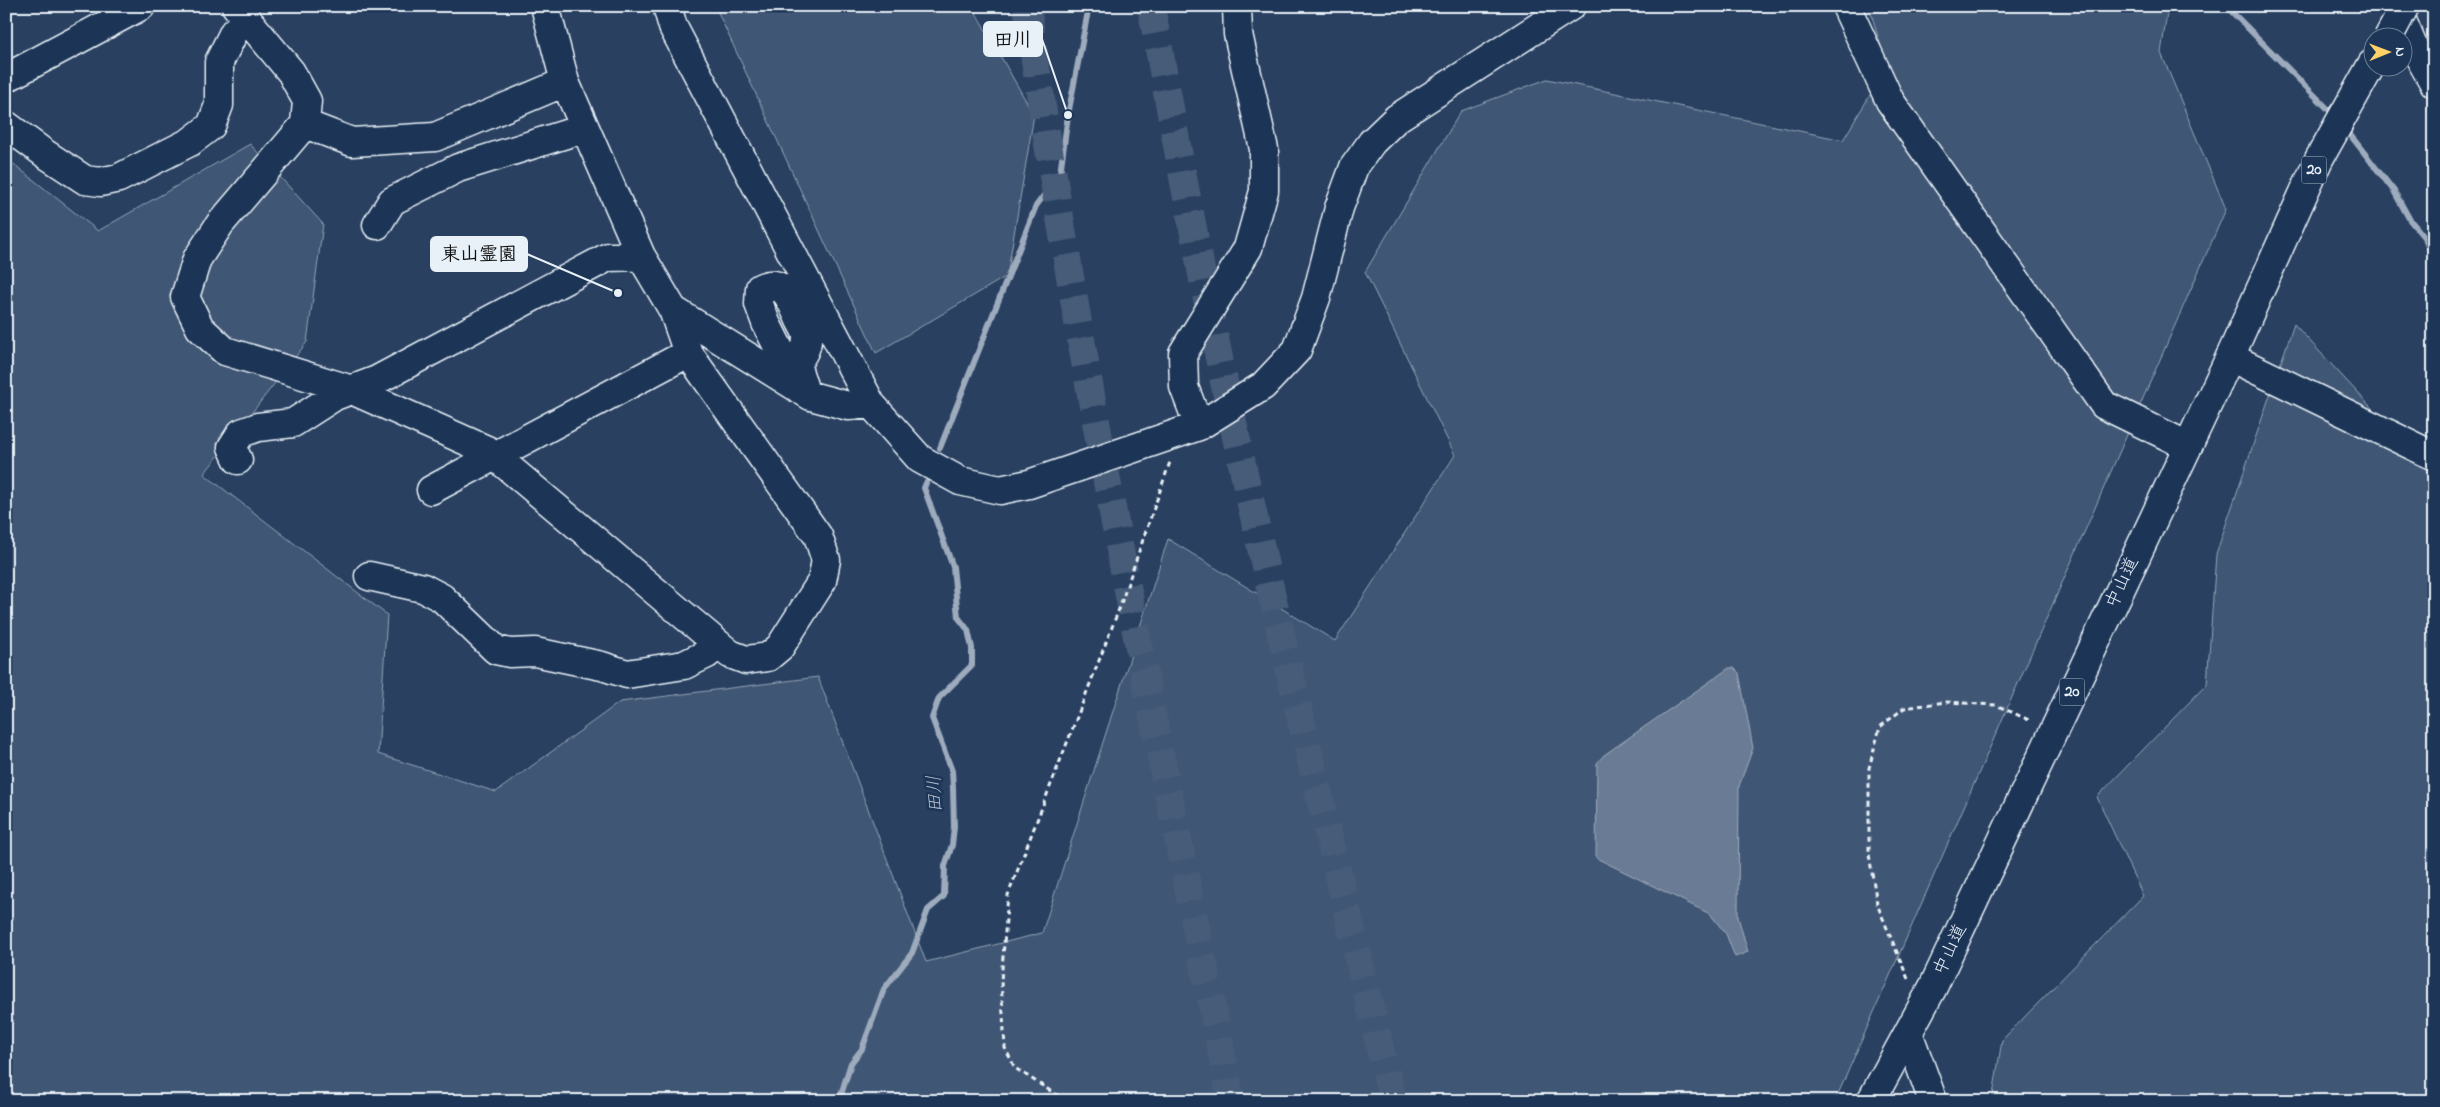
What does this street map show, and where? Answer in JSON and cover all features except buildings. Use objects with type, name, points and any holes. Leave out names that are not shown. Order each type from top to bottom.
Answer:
[{"type":"main road","points":[[6,78],[141,6]]},
{"type":"main road","points":[[6,125],[85,180],[100,182],[119,178],[190,142],[211,126],[219,105],[219,62],[242,13],[290,72],[307,101],[305,124],[220,224],[197,259],[185,297],[200,328],[225,351],[352,390],[489,451],[730,654],[746,660],[768,657],[780,647],[822,582],[826,560],[818,536],[688,353],[673,310],[641,256],[565,82],[545,6]]},
{"type":"main road","points":[[667,6],[673,27],[871,404],[920,459],[960,481],[1000,490],[1029,484],[1199,426],[1263,386],[1297,350],[1316,298],[1338,208],[1354,167],[1372,142],[1397,118],[1571,6]]},
{"type":"main road","points":[[1199,426],[1184,387],[1183,353],[1248,248],[1264,191],[1264,149],[1238,34],[1237,6]]},
{"type":"main road","points":[[1846,6],[1890,101],[2104,405],[2188,446]]},
{"type":"main road","points":[[2396,6],[2412,44],[2434,83]]},
{"type":"main road","points":[[2394,28],[2406,6]]},
{"type":"main road","name":"中山道","points":[[1871,1101],[1909,1035],[2230,357],[2319,159],[2364,78]]},
{"type":"main road","points":[[305,124],[352,142],[435,137],[565,82]]},
{"type":"main road","points":[[377,225],[392,201],[444,174],[585,128]]},
{"type":"main road","points":[[435,137],[444,174]]},
{"type":"main road","points":[[238,460],[232,447],[241,433],[258,428],[293,423],[335,396],[377,380],[608,257],[641,256]]},
{"type":"main road","points":[[673,310],[811,396],[848,406],[871,404]]},
{"type":"main road","points":[[431,490],[688,353]]},
{"type":"main road","points":[[2230,357],[2434,456]]},
{"type":"main road","points":[[369,576],[423,588],[442,598],[496,650],[510,653],[535,652],[602,666],[627,674],[684,665],[708,654],[717,643]]},
{"type":"main road","points":[[1909,1035],[1933,1101]]},
{"type":"path","points":[[1066,1101],[1015,1068],[1005,1048],[1001,981],[1008,895],[1119,609],[1172,456]]},
{"type":"path","points":[[1908,979],[1877,904],[1869,854],[1869,768],[1880,727],[1904,708],[1946,702],[1996,705],[2031,720]]},
{"type":"shaded area","points":[[715,6],[972,6],[1034,115],[1007,276],[876,353]]},
{"type":"shaded area","points":[[1869,6],[2168,6],[2161,53],[2226,209],[1835,1101],[6,1101],[6,158],[98,231],[250,144],[323,224],[307,342],[204,474],[387,615],[378,754],[496,792],[620,702],[818,677],[926,962],[1042,933],[1168,539],[1335,641],[1455,455],[1365,272],[1461,111],[1547,79],[1843,140],[1887,67]]},
{"type":"shaded area","points":[[2294,324],[2394,432],[2434,461],[2434,1101],[1992,1101],[2002,1040],[2143,896],[2097,797],[2207,684],[2216,554]]},
{"type":"shaded area","points":[[1729,668],[1734,668],[1739,673],[1753,748],[1739,786],[1738,917],[1748,952],[1735,957],[1726,934],[1710,914],[1596,858],[1597,763],[1604,755]]},
{"type":"waterway","name":"田川","points":[[940,448],[1036,206],[1060,174],[1068,115],[1089,6]]},
{"type":"waterway","points":[[2226,6],[2336,117]]},
{"type":"waterway","points":[[2344,127],[2394,191],[2410,220],[2424,237],[2434,259]]},
{"type":"waterway","name":"田川","points":[[839,1101],[851,1063],[862,1049],[884,989],[912,953],[928,910],[944,896],[945,866],[952,845],[954,827],[952,771],[932,718],[939,698],[972,665],[972,648],[968,630],[958,617],[953,567],[924,488],[926,483]]},
{"type":"tunnel","points":[[1027,6],[1055,189],[1103,461],[1231,1101]]},
{"type":"tunnel","points":[[1151,6],[1204,285],[1243,468],[1393,1101]]},
{"type":"place","name":"田川","points":[[1068,115]]},
{"type":"place","name":"東山霊園","points":[[618,293]]}]
